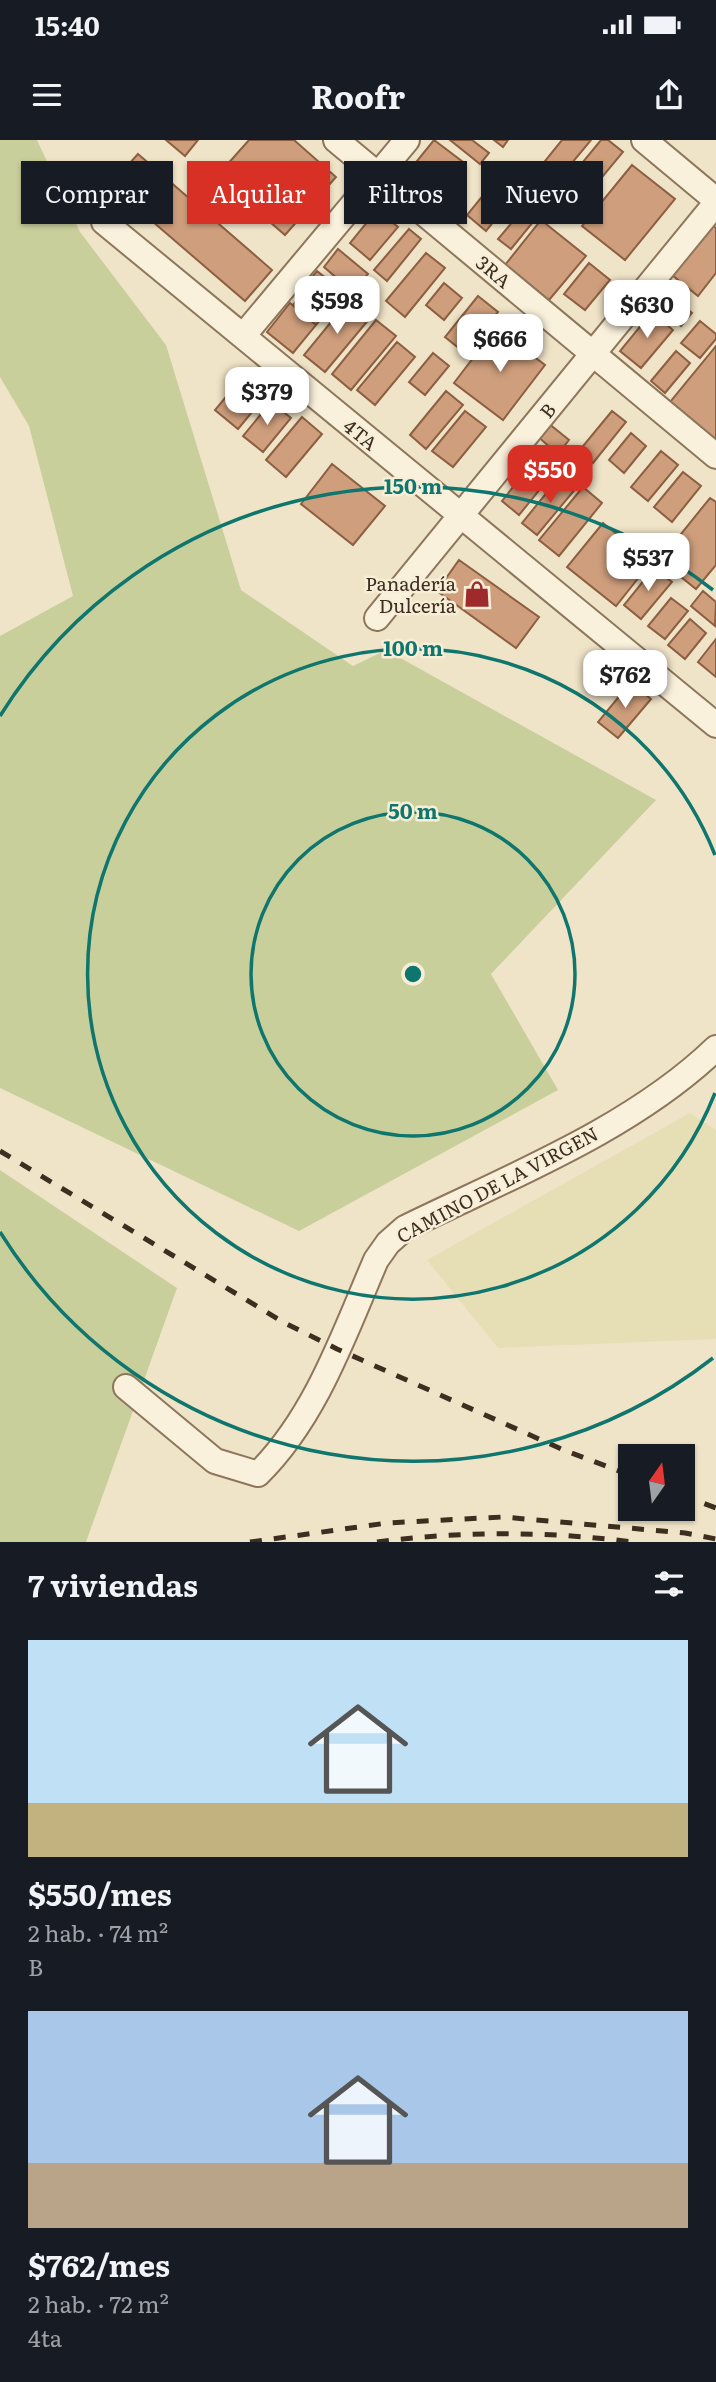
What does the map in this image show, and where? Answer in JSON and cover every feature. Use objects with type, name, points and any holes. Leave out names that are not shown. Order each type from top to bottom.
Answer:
[{"type":"street","name":"3RA","points":[[336,140],[361,161]]},
{"type":"street","points":[[390,161],[407,140]]},
{"type":"street","points":[[644,140],[716,201]]},
{"type":"street","name":"B","points":[[377,618],[716,201]]},
{"type":"street","points":[[243,336],[344,216]]},
{"type":"street","name":"4TA","points":[[106,224],[716,725]]},
{"type":"street","name":"3RA","points":[[437,224],[716,456]]},
{"type":"street","name":"CAMINO DE LA VIRGEN","points":[[125,1387],[215,1461],[258,1474],[283,1450],[319,1388],[376,1261],[388,1243],[405,1228],[578,1143],[687,1075],[716,1048]]},
{"type":"shaded area","points":[[690,1113],[716,1130],[716,1339],[498,1348],[427,1260]]},
{"type":"green space","points":[[0,140],[37,140],[47,161],[21,161],[21,224],[76,224],[166,345],[241,590],[353,666],[386,650],[656,800],[491,974],[558,1090],[299,1231],[0,1088],[0,636],[73,596],[29,426],[0,377]]},
{"type":"green space","points":[[0,1170],[177,1288],[86,1542],[0,1542]]},
{"type":"building","points":[[166,140],[198,140],[185,156]]},
{"type":"building","points":[[249,140],[294,140],[318,161],[230,161]]},
{"type":"building","points":[[434,140],[462,161],[417,161]]},
{"type":"building","points":[[450,140],[472,140],[489,153],[480,164]]},
{"type":"building","points":[[494,140],[508,140],[503,147]]},
{"type":"building","points":[[562,140],[591,140],[574,161],[545,161]]},
{"type":"building","points":[[601,140],[608,140],[623,152],[603,176],[603,161],[584,161]]},
{"type":"building","points":[[138,154],[146,161],[132,161]]},
{"type":"building","points":[[632,165],[675,199],[625,260],[582,226],[603,224],[603,200]]},
{"type":"building","points":[[330,172],[336,177],[330,184]]},
{"type":"building","points":[[173,184],[187,196],[187,224],[219,224],[272,270],[245,301],[155,224],[173,224]]},
{"type":"building","points":[[481,198],[481,224],[492,224],[486,231],[467,215]]},
{"type":"building","points":[[272,224],[295,224],[285,235]]},
{"type":"building","points":[[366,224],[394,224],[398,227],[370,260],[350,243]]},
{"type":"building","points":[[511,224],[531,224],[511,249],[498,239]]},
{"type":"building","points":[[538,224],[546,224],[586,256],[549,300],[505,265]]},
{"type":"building","points":[[712,225],[716,228],[716,273],[698,296],[672,275]]},
{"type":"building","points":[[409,229],[421,239],[387,281],[374,270]]},
{"type":"building","points":[[338,249],[368,274],[353,292],[324,267]]},
{"type":"building","points":[[426,253],[445,268],[405,317],[386,301]]},
{"type":"building","points":[[589,263],[610,280],[585,310],[564,294]]},
{"type":"building","points":[[317,271],[343,292],[332,305],[307,284]]},
{"type":"building","points":[[444,283],[462,298],[444,320],[426,305]]},
{"type":"building","points":[[308,286],[332,305],[316,325],[293,305]]},
{"type":"building","points":[[669,294],[692,313],[681,326],[657,307]]},
{"type":"building","points":[[478,296],[498,312],[465,353],[445,337]]},
{"type":"building","points":[[349,300],[370,318],[325,372],[304,355]]},
{"type":"building","points":[[290,303],[316,325],[293,353],[267,332]]},
{"type":"building","points":[[652,312],[673,330],[641,368],[620,351]]},
{"type":"building","points":[[376,320],[396,336],[351,390],[332,374]]},
{"type":"building","points":[[700,321],[716,334],[716,339],[700,358],[681,343]]},
{"type":"building","points":[[496,328],[545,365],[503,420],[454,383]]},
{"type":"building","points":[[397,342],[415,357],[375,405],[357,390]]},
{"type":"building","points":[[716,346],[716,440],[670,402]]},
{"type":"building","points":[[676,351],[690,363],[665,393],[651,381]]},
{"type":"building","points":[[433,353],[449,366],[425,395],[409,382]]},
{"type":"building","points":[[239,381],[262,400],[238,429],[215,410]]},
{"type":"building","points":[[446,391],[463,405],[426,449],[410,435]]},
{"type":"building","points":[[271,402],[291,418],[263,452],[243,436]]},
{"type":"building","points":[[465,411],[486,427],[453,467],[432,451]]},
{"type":"building","points":[[612,411],[626,422],[593,463],[579,451]]},
{"type":"building","points":[[302,417],[322,434],[286,477],[266,460]]},
{"type":"building","points":[[548,423],[569,440],[558,454],[537,436]]},
{"type":"building","points":[[631,433],[646,446],[624,473],[609,460]]},
{"type":"building","points":[[661,451],[678,465],[648,501],[631,487]]},
{"type":"building","points":[[532,463],[550,477],[519,515],[502,501]]},
{"type":"building","points":[[332,464],[385,506],[353,545],[301,504]]},
{"type":"building","points":[[683,472],[701,486],[672,522],[654,507]]},
{"type":"building","points":[[562,474],[577,487],[537,535],[522,523]]},
{"type":"building","points":[[583,487],[602,503],[559,556],[539,540]]},
{"type":"building","points":[[710,498],[716,502],[716,565],[696,589],[660,560]]},
{"type":"building","points":[[603,523],[651,562],[616,606],[567,567]]},
{"type":"building","points":[[459,560],[539,617],[516,648],[437,591]]},
{"type":"building","points":[[654,568],[672,582],[641,619],[624,605]]},
{"type":"building","points":[[703,591],[716,602],[715,626],[691,606]]},
{"type":"building","points":[[671,598],[688,611],[665,639],[648,626]]},
{"type":"building","points":[[690,619],[706,633],[685,659],[668,645]]},
{"type":"building","points":[[716,639],[716,677],[698,662]]},
{"type":"building","points":[[631,682],[651,699],[618,738],[598,722]]},
{"type":"railway","points":[[0,1151],[283,1322],[337,1349],[566,1451],[618,1470]]},
{"type":"railway","points":[[695,1500],[716,1508]]},
{"type":"railway","points":[[250,1542],[387,1523],[503,1517],[685,1533],[716,1539]]},
{"type":"railway","points":[[377,1542],[504,1534],[632,1542]]},
{"type":"place","name":"Panadería Dulcería","points":[[477,594]]}]
